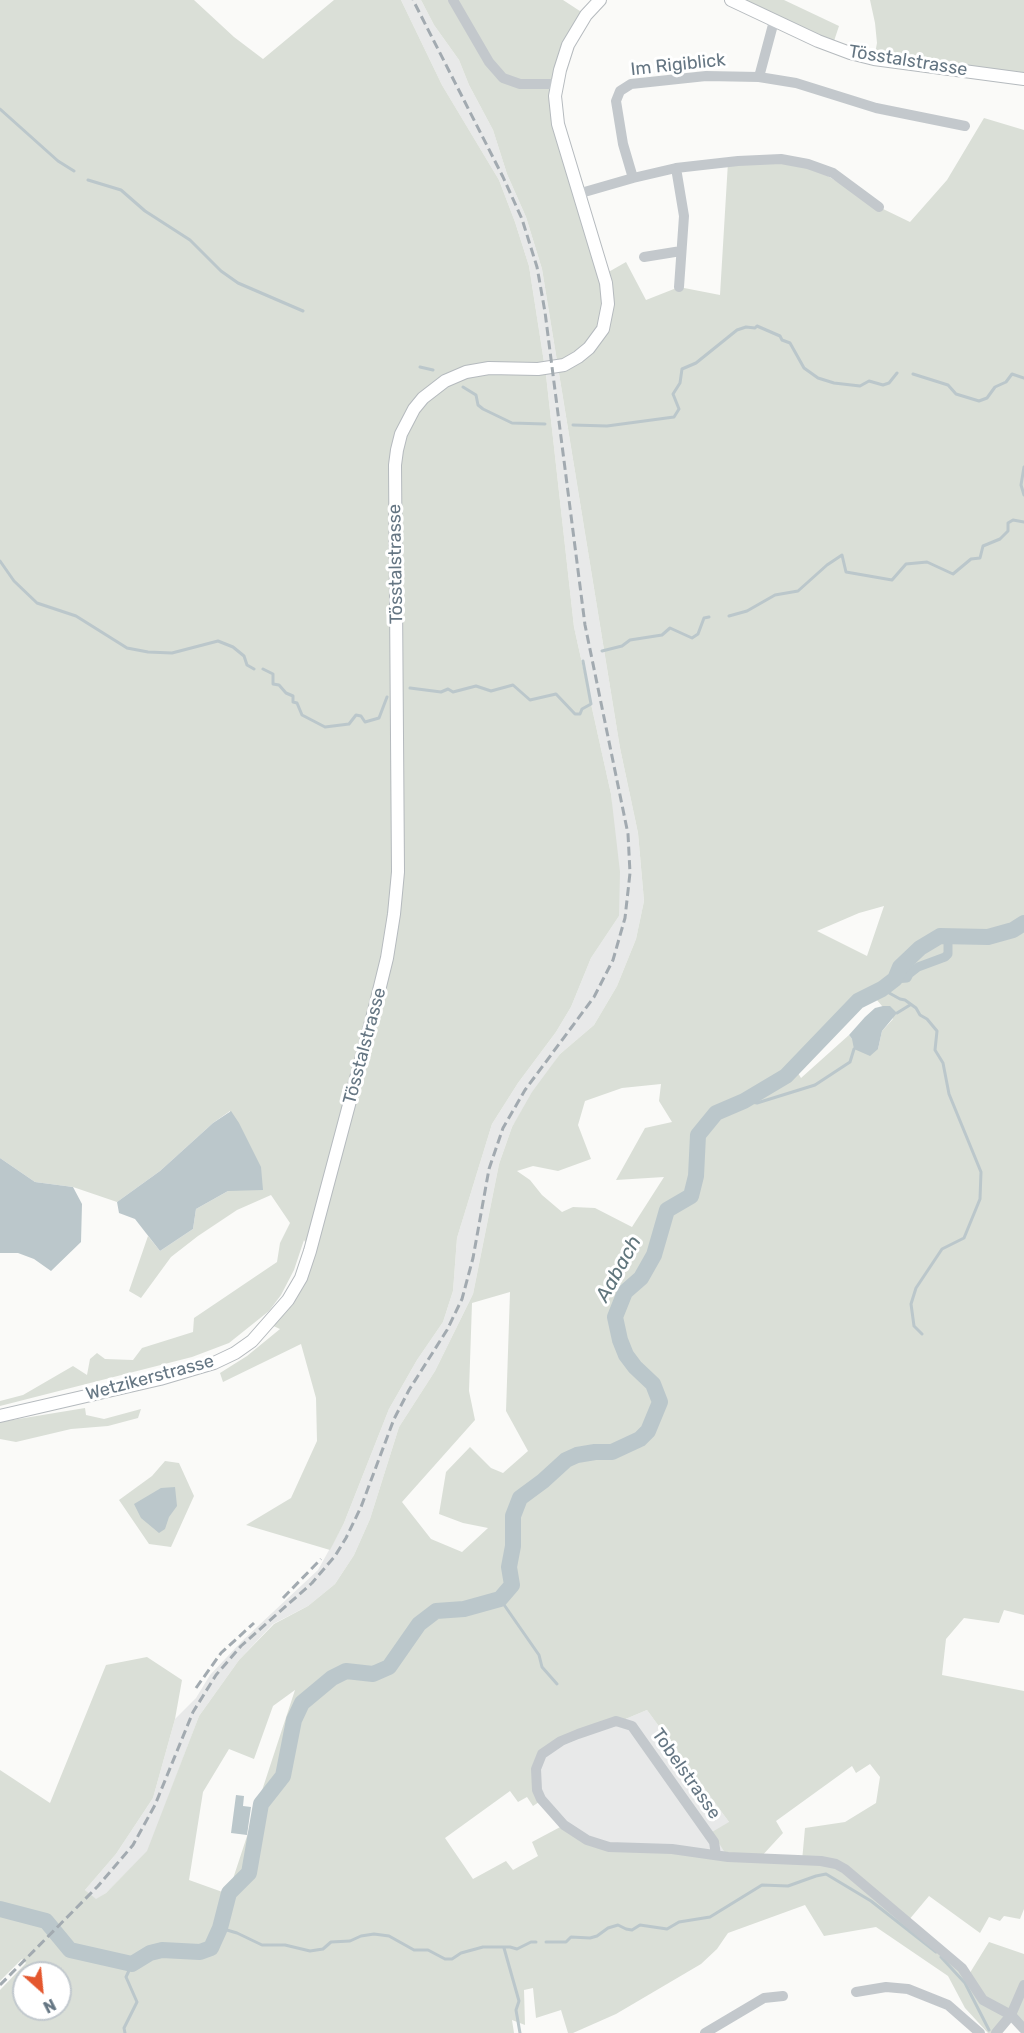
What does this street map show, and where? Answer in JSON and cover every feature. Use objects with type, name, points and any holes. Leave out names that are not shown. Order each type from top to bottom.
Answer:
[{"type":"main road","name":"Tösstalstrasse","points":[[301,1278],[371,1023],[387,958],[394,914],[398,872],[395,465],[401,434],[407,420],[423,398],[453,377],[489,368],[538,369],[558,366],[578,357],[594,343],[605,321],[608,292],[557,118],[555,96],[563,59],[576,30],[600,0]]},
{"type":"main road","name":"Tösstalstrasse","points":[[731,0],[832,47],[874,59],[1024,79]]},
{"type":"main road","name":"Wetzikerstrasse","points":[[0,1416],[160,1379],[214,1363],[235,1353],[258,1335],[288,1300],[301,1278]]},
{"type":"street","points":[[453,0],[489,62],[503,78],[520,84],[557,84]]},
{"type":"street","points":[[759,77],[774,21]]},
{"type":"street","name":"Im Rigiblick","points":[[633,178],[623,144],[616,101],[624,87],[631,84],[706,76],[759,77],[796,83],[876,108],[965,126]]},
{"type":"street","points":[[580,193],[676,168],[781,159],[808,164],[833,173],[879,207]]},
{"type":"street","points":[[676,168],[684,216],[680,287]]},
{"type":"street","points":[[644,257],[681,251]]},
{"type":"street","name":"Tobelstrasse","points":[[716,1855],[714,1842],[632,1726],[616,1721],[569,1737],[542,1754],[536,1769],[537,1790],[553,1814],[564,1825],[587,1840],[609,1846],[672,1849],[716,1855],[821,1861],[836,1864],[845,1869],[962,1968],[983,2000],[1011,2015],[1024,2029]]},
{"type":"street","points":[[996,2033],[1011,2015],[1024,1985]]},
{"type":"street","points":[[856,1992],[886,1987],[908,1989],[948,2005],[980,2033]]},
{"type":"street","points":[[705,2033],[764,1998],[783,1995]]},
{"type":"street","points":[[1020,2033],[1024,2029]]},
{"type":"shaded area","points":[[0,0],[194,0],[234,37],[263,59],[334,0],[401,0],[442,85],[499,180],[529,266],[546,375],[574,627],[611,794],[620,872],[619,916],[591,958],[571,1007],[556,1032],[518,1083],[492,1124],[457,1238],[453,1291],[443,1322],[417,1360],[389,1409],[344,1523],[330,1550],[246,1525],[291,1498],[317,1441],[316,1398],[301,1344],[223,1382],[220,1373],[247,1356],[280,1329],[269,1324],[310,1251],[304,1240],[294,1270],[281,1295],[269,1311],[229,1343],[192,1357],[0,1406],[0,1401],[23,1395],[73,1366],[87,1375],[90,1359],[97,1353],[105,1359],[133,1360],[142,1348],[193,1332],[194,1318],[277,1262],[280,1243],[290,1223],[271,1195],[237,1210],[171,1257],[141,1298],[129,1291],[148,1236],[160,1251],[193,1229],[196,1209],[228,1191],[230,1111],[213,1123],[160,1171],[117,1202],[73,1187],[35,1182],[0,1158]]},
{"type":"shaded area","points":[[401,0],[421,0],[434,25],[459,60],[469,85],[493,130],[507,174],[526,217],[542,269],[620,748],[638,833],[644,901],[636,939],[617,986],[594,1025],[560,1054],[512,1127],[499,1164],[473,1294],[435,1371],[399,1427],[370,1519],[354,1555],[335,1584],[308,1606],[273,1624],[239,1660],[199,1716],[148,1851],[96,1900],[85,1890],[116,1854],[153,1798],[175,1719],[196,1698],[210,1675],[242,1641],[318,1570],[344,1523],[389,1409],[417,1360],[443,1322],[453,1291],[457,1238],[492,1124],[518,1083],[556,1032],[571,1007],[591,958],[619,916],[611,794],[574,627],[546,375],[529,266],[499,180],[442,85]]},
{"type":"shaded area","points":[[421,0],[563,0],[586,15],[576,31],[555,96],[605,274],[626,262],[646,300],[679,287],[720,295],[728,162],[808,164],[879,207],[910,222],[947,180],[984,118],[1024,130],[1024,1615],[1004,1610],[999,1623],[964,1618],[946,1639],[942,1675],[1024,1691],[1024,1909],[1020,1919],[1004,1916],[1000,1921],[989,1917],[980,1933],[929,1896],[908,1921],[968,1976],[989,1942],[1024,1954],[1024,2029],[1011,2016],[996,2033],[988,2033],[965,2008],[948,1976],[876,1927],[824,1936],[805,1905],[728,1933],[717,1949],[701,1964],[616,2014],[573,2033],[568,2033],[561,2010],[536,2018],[533,1988],[524,1990],[525,2025],[512,2020],[514,2033],[0,2033],[0,1990],[12,1978],[12,2021],[72,2021],[72,1961],[24,1961],[22,1959],[12,1961],[12,1969],[0,1981],[0,1770],[50,1803],[106,1665],[147,1657],[182,1680],[175,1719],[153,1798],[116,1854],[85,1890],[96,1899],[106,1893],[147,1851],[199,1716],[239,1660],[274,1624],[308,1606],[335,1584],[354,1555],[370,1519],[399,1427],[435,1371],[473,1294],[499,1164],[512,1127],[532,1092],[560,1054],[594,1025],[617,986],[636,939],[644,901],[638,833],[620,748],[542,269],[526,217],[507,174],[493,130],[469,85],[459,60],[434,25]],"holes":[[[884,906],[867,956],[817,931],[859,913]],[[871,993],[893,1019],[882,1031],[878,1049],[852,1039],[849,1035],[801,1078],[795,1068],[850,1007]],[[661,1084],[659,1101],[672,1122],[645,1128],[616,1180],[664,1177],[632,1227],[595,1208],[573,1207],[562,1212],[542,1195],[530,1180],[517,1171],[533,1166],[558,1171],[591,1159],[578,1125],[585,1101],[622,1088]],[[510,1292],[506,1411],[528,1451],[503,1473],[491,1468],[470,1447],[446,1472],[439,1514],[463,1523],[488,1528],[462,1552],[431,1539],[402,1502],[475,1420],[469,1391],[472,1303]],[[295,1690],[228,1894],[189,1880],[203,1792],[229,1749],[254,1759],[273,1706]],[[647,1710],[729,1822],[712,1832],[727,1856],[587,1840],[564,1825],[532,1842],[538,1856],[513,1870],[506,1861],[473,1879],[445,1838],[510,1791],[518,1802],[527,1797],[533,1806],[542,1800],[536,1769],[542,1754]],[[870,1764],[880,1777],[876,1803],[845,1822],[805,1828],[802,1861],[760,1858],[783,1833],[776,1821],[852,1766],[856,1773]]]},
{"type":"shaded area","points":[[731,0],[784,0],[839,26],[832,47]]},
{"type":"shaded area","points":[[870,0],[1024,0],[1024,79],[874,59],[877,43]]},
{"type":"shaded area","points":[[890,1006],[897,1013],[882,1031],[878,1049],[870,1056],[854,1049],[849,1035],[875,1008]]},
{"type":"shaded area","points":[[231,1111],[261,1167],[263,1190],[228,1191],[196,1209],[193,1229],[160,1251],[135,1219],[119,1213],[117,1202],[160,1171],[213,1123]]},
{"type":"shaded area","points":[[0,1158],[35,1182],[73,1187],[82,1204],[81,1242],[51,1271],[34,1259],[18,1253],[0,1253]]},
{"type":"shaded area","points":[[85,1408],[86,1415],[104,1419],[141,1409],[138,1418],[108,1426],[71,1429],[16,1442],[0,1439],[0,1422]]},
{"type":"shaded area","points":[[165,1461],[179,1463],[194,1496],[171,1547],[149,1544],[119,1500],[152,1476]]},
{"type":"shaded area","points":[[175,1487],[177,1506],[169,1517],[165,1529],[159,1533],[141,1518],[134,1504],[161,1488]]},
{"type":"shaded area","points":[[647,1710],[729,1822],[728,1857],[609,1847],[564,1825],[537,1790],[542,1754]]},
{"type":"shaded area","points":[[236,1795],[244,1796],[243,1806],[251,1807],[247,1835],[231,1833]]},
{"type":"waterway","points":[[0,109],[58,161],[74,171]]},
{"type":"waterway","points":[[88,180],[121,190],[145,211],[190,240],[221,271],[238,283],[303,311]]},
{"type":"waterway","points":[[573,425],[607,426],[674,417],[679,409],[673,394],[680,383],[682,369],[696,363],[737,330],[746,327],[755,328],[757,326],[780,336],[782,340],[790,343],[804,368],[818,378],[834,383],[860,386],[869,381],[883,385],[889,383],[897,373]]},
{"type":"waterway","points":[[420,367],[433,370]]},
{"type":"waterway","points":[[913,374],[948,385],[956,394],[979,401],[987,398],[995,387],[1006,382],[1012,374],[1024,378]]},
{"type":"waterway","points":[[463,387],[476,395],[478,405],[483,409],[512,423],[545,424]]},
{"type":"waterway","points":[[1024,467],[1021,485],[1024,495]]},
{"type":"waterway","points":[[729,616],[747,611],[775,595],[798,591],[842,555],[846,572],[892,580],[906,564],[927,562],[953,574],[971,559],[980,558],[983,546],[1000,539],[1008,531],[1008,523],[1013,520],[1024,522]]},
{"type":"waterway","points":[[0,561],[14,581],[37,603],[76,616],[127,648],[172,653],[218,641],[233,647],[244,656],[247,665],[254,669]]},
{"type":"waterway","points":[[602,651],[622,646],[630,640],[662,635],[670,628],[692,638],[698,634],[704,618],[709,617]]},
{"type":"waterway","points":[[410,688],[441,692],[448,689],[453,692],[476,686],[491,691],[513,685],[530,700],[556,694],[575,714],[580,714],[582,709],[591,704],[583,661]]},
{"type":"waterway","points":[[263,669],[273,674],[273,684],[279,685],[286,693],[293,696],[293,702],[297,703],[302,715],[325,727],[349,724],[356,715],[361,716],[365,722],[379,718],[387,697]]},
{"type":"waterway","name":"Aabach","points":[[0,1909],[46,1921],[70,1950],[132,1964],[150,1953],[162,1950],[200,1952],[211,1948],[220,1928],[229,1893],[249,1873],[261,1804],[283,1776],[294,1720],[302,1703],[332,1678],[346,1671],[373,1674],[389,1667],[419,1624],[436,1611],[464,1609],[500,1599],[512,1585],[509,1567],[513,1546],[513,1516],[520,1498],[566,1460],[577,1455],[612,1452],[640,1439],[648,1431],[660,1402],[653,1384],[626,1355],[615,1317],[625,1292],[641,1278],[654,1255],[667,1210],[691,1196],[696,1176],[698,1135],[716,1113],[744,1101],[786,1076],[858,1001],[882,989],[895,979],[900,967],[920,948],[940,936],[988,937],[1013,930],[1024,923]]},
{"type":"waterway","points":[[895,979],[907,978],[918,967],[945,957],[948,954],[948,935]]},
{"type":"waterway","points":[[882,989],[916,1008],[937,1031],[935,1050],[943,1063],[949,1094],[981,1172],[980,1199],[964,1238],[942,1249],[916,1288],[911,1304],[914,1326],[922,1334]]},
{"type":"waterway","points":[[897,1013],[910,1005]]},
{"type":"waterway","points":[[744,1101],[757,1103],[815,1085],[850,1062],[854,1049]]},
{"type":"waterway","points":[[500,1599],[539,1655],[542,1667],[557,1684]]},
{"type":"waterway","points":[[546,1942],[566,1942],[571,1937],[590,1938],[618,1925],[632,1930],[640,1925],[667,1929],[679,1922],[710,1917],[762,1885],[788,1886],[826,1874],[871,1901],[936,1952]]},
{"type":"waterway","points":[[220,1928],[262,1945],[285,1945],[310,1951],[323,1949],[331,1942],[350,1941],[361,1936],[374,1934],[389,1936],[414,1950],[428,1950],[445,1959],[452,1959],[461,1953],[483,1947],[517,1949],[536,1942]]},
{"type":"waterway","points":[[504,1948],[519,2001],[516,2010],[520,2033]]},
{"type":"waterway","points":[[941,1957],[965,1983],[989,2030]]},
{"type":"waterway","points":[[125,2033],[124,2028],[137,2002],[126,1977],[132,1964]]},
{"type":"railway","points":[[0,1985],[98,1886],[133,1845],[155,1805],[193,1712],[216,1675],[241,1646],[312,1583],[335,1556],[346,1538],[361,1507],[394,1419],[409,1390],[447,1330],[462,1299],[473,1258],[489,1169],[503,1128],[525,1090],[594,997],[613,960],[625,918],[630,873],[628,834],[585,625],[545,312],[537,267],[522,219],[503,177],[413,0]]},
{"type":"railway","points":[[283,1598],[321,1559]]},
{"type":"railway","points":[[196,1688],[221,1653],[254,1623]]}]
